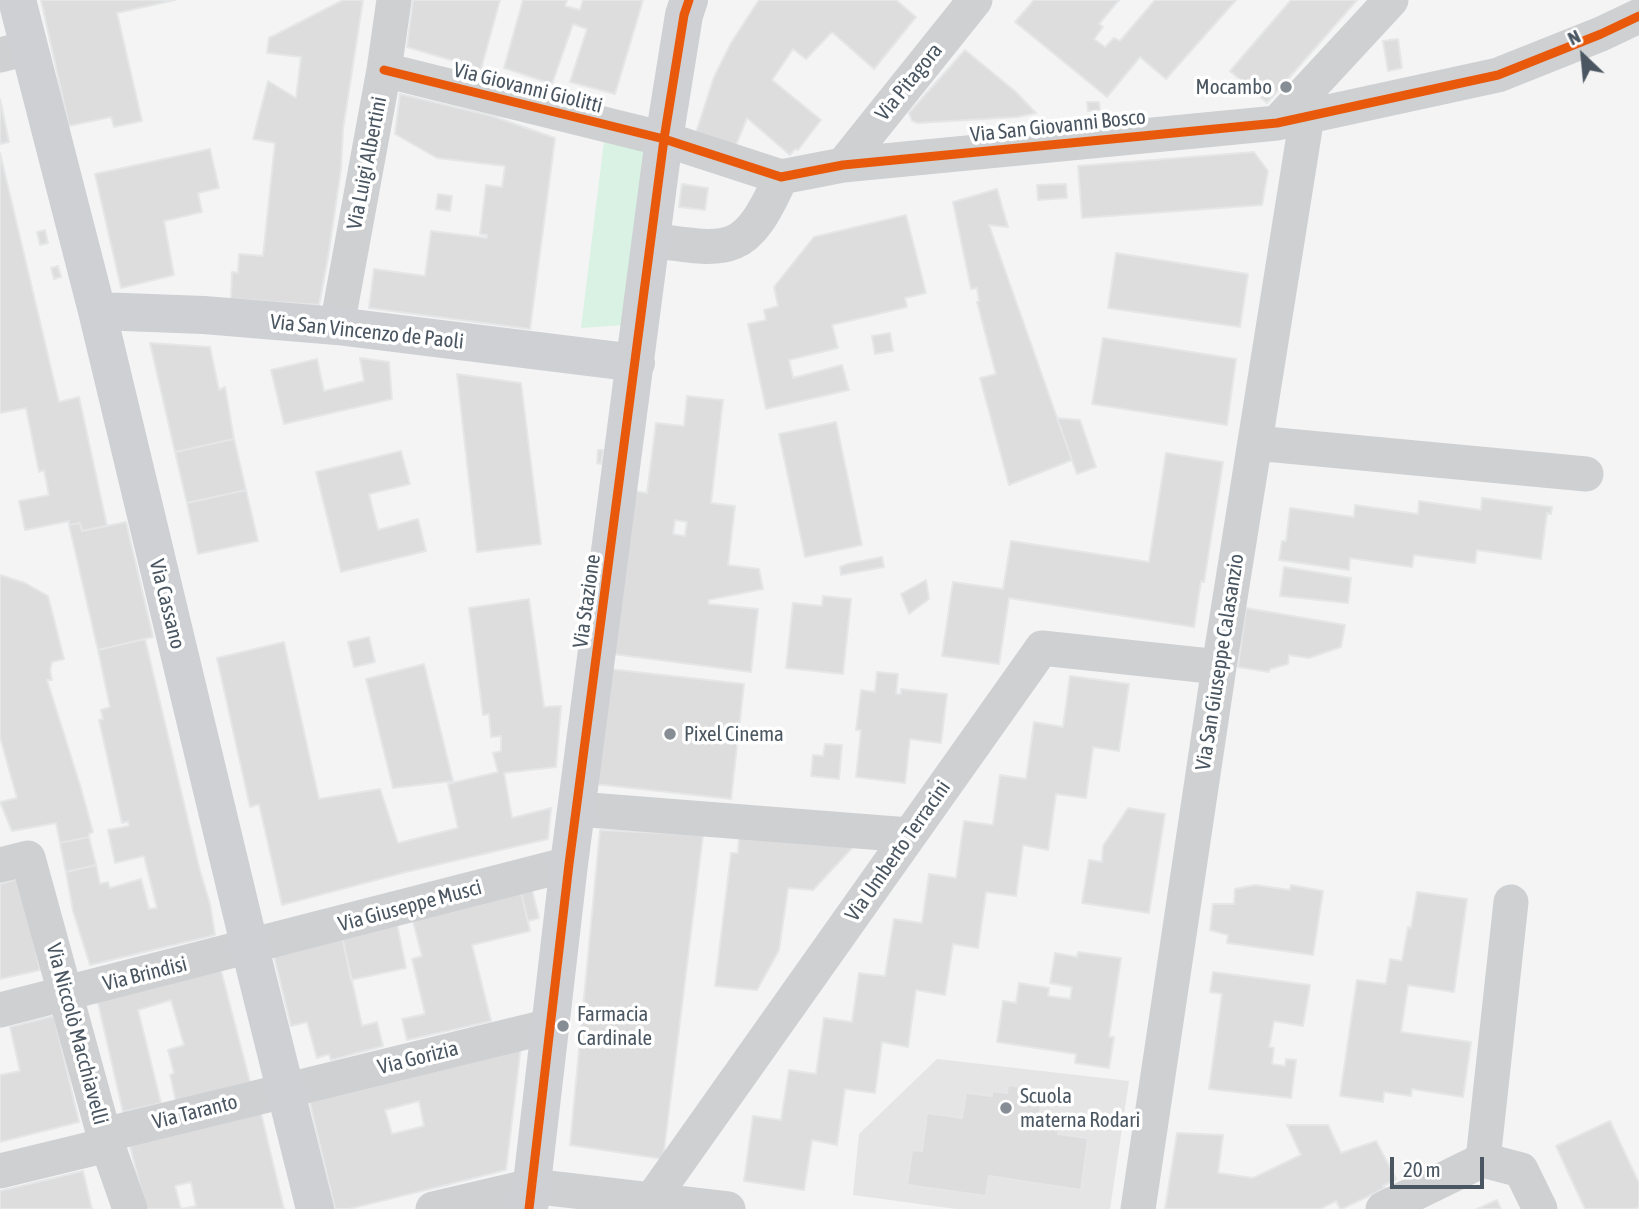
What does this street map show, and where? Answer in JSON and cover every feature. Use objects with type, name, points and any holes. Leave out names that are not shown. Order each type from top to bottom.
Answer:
[{"type":"street","name":"Via Cassano","points":[[17,0],[14,52],[96,311],[315,1209]]},
{"type":"street","name":"Via Luigi Albertini","points":[[337,326],[384,70],[394,0]]},
{"type":"street","points":[[1292,119],[1391,0]]},
{"type":"street","name":"Via Pitagora","points":[[843,164],[962,4]]},
{"type":"street","name":"Via Stazione","points":[[530,1197],[569,864],[664,139],[695,5]]},
{"type":"street","name":"Via San Giovanni Bosco","points":[[781,177],[843,164],[1292,119],[1498,75],[1639,16]]},
{"type":"street","name":"Via Giovanni Giolitti","points":[[384,70],[664,139],[781,177]]},
{"type":"street","name":"Via San Giuseppe Calasanzio","points":[[1138,1209],[1255,443],[1292,119]]},
{"type":"street","points":[[651,240],[714,248],[730,244],[744,237],[764,213],[781,177]]},
{"type":"street","name":"Via San Vincenzo de Paoli","points":[[96,311],[204,315],[337,326],[636,363]]},
{"type":"street","points":[[1255,443],[1586,474]]},
{"type":"street","name":"Via Umberto Terracini","points":[[652,1199],[1042,648],[1219,667]]},
{"type":"street","points":[[577,809],[909,835]]},
{"type":"street","name":"Via Niccolò Macchiavelli","points":[[9,856],[67,993],[106,1140],[130,1209]]},
{"type":"street","name":"Via Giuseppe Musci","points":[[250,948],[569,864]]},
{"type":"street","points":[[1483,1160],[1511,902]]},
{"type":"street","name":"Via Brindisi","points":[[0,1010],[250,948]]},
{"type":"street","name":"Via Gorizia","points":[[286,1090],[550,1026]]},
{"type":"street","name":"Via Taranto","points":[[0,1171],[286,1090]]},
{"type":"street","points":[[1382,1209],[1483,1160],[1521,1170],[1540,1209]]},
{"type":"street","points":[[433,1209],[530,1197],[652,1199],[728,1209]]},
{"type":"shaded area","name":"Scuola materna Rodari","points":[[937,1059],[1129,1081],[1110,1209],[956,1209],[853,1195],[859,1134]]},
{"type":"green space","points":[[604,141],[650,146],[624,325],[581,328]]},
{"type":"building","points":[[41,0],[175,0],[117,13],[142,121],[114,127],[111,117],[69,126]]},
{"type":"building","points":[[343,0],[363,0],[343,129],[341,169],[319,305],[231,299],[232,272],[238,273],[239,254],[263,256],[275,143],[253,139],[268,81],[296,98],[301,57],[267,53],[269,38]]},
{"type":"building","points":[[413,0],[500,0],[481,69],[407,47]]},
{"type":"building","points":[[523,0],[567,0],[565,6],[580,10],[583,0],[643,0],[615,94],[570,82],[587,29],[573,24],[552,84],[504,68]]},
{"type":"building","points":[[759,0],[896,0],[916,17],[874,69],[832,32],[806,59],[793,49],[772,80],[821,120],[798,150],[795,149],[790,155],[747,118],[732,155],[693,142],[714,77],[731,43]]},
{"type":"building","points":[[1034,0],[1119,0],[1099,24],[1103,27],[1094,39],[1105,47],[1114,38],[1120,41],[1155,0],[1236,0],[1166,79],[1140,57],[1107,97],[1015,22]]},
{"type":"building","points":[[1291,0],[1357,0],[1267,103],[1230,71]]},
{"type":"building","points":[[1398,39],[1402,68],[1388,71],[1383,41]]},
{"type":"building","points":[[965,50],[1016,92],[1036,113],[1017,117],[918,123],[912,121],[909,113]]},
{"type":"building","points":[[400,94],[492,116],[555,138],[530,329],[369,308],[374,269],[425,276],[431,231],[487,238],[487,235],[480,234],[486,185],[502,187],[505,166],[437,158],[395,134]]},
{"type":"building","points":[[0,99],[9,142],[0,144]]},
{"type":"building","points":[[1087,102],[1099,102],[1100,110],[1088,111]]},
{"type":"building","points":[[210,149],[219,188],[198,193],[202,212],[164,221],[174,275],[121,288],[95,174]]},
{"type":"building","points":[[1254,152],[1268,171],[1262,205],[1082,218],[1078,166]]},
{"type":"building","points":[[0,153],[59,402],[79,397],[107,526],[82,531],[80,523],[69,525],[69,521],[25,530],[19,501],[49,495],[44,470],[39,472],[26,408],[0,413]]},
{"type":"building","points":[[682,184],[708,188],[705,210],[679,207]]},
{"type":"building","points":[[1066,184],[1067,198],[1038,200],[1037,185]]},
{"type":"building","points":[[997,189],[1008,227],[989,225],[1072,460],[1009,485],[980,378],[996,374],[977,302],[977,288],[971,289],[953,202]]},
{"type":"building","points":[[438,194],[452,196],[450,211],[436,209]]},
{"type":"building","points":[[906,215],[926,293],[905,298],[907,307],[832,325],[838,348],[789,360],[793,378],[842,365],[849,390],[766,409],[748,324],[766,320],[764,310],[778,306],[774,287],[814,237]]},
{"type":"building","points":[[45,230],[48,243],[40,245],[37,232]]},
{"type":"building","points":[[1116,253],[1248,274],[1240,327],[1108,308]]},
{"type":"building","points":[[58,266],[61,277],[54,279],[51,268]]},
{"type":"building","points":[[890,333],[893,351],[875,354],[872,336]]},
{"type":"building","points":[[1103,338],[1236,359],[1227,425],[1092,404]]},
{"type":"building","points":[[150,343],[210,347],[219,390],[225,387],[234,439],[175,452]]},
{"type":"building","points":[[360,358],[389,362],[392,399],[284,424],[271,370],[317,359],[324,391],[364,381]]},
{"type":"building","points":[[457,374],[521,383],[541,544],[477,552]]},
{"type":"building","points":[[687,396],[723,400],[711,503],[735,506],[728,565],[759,569],[763,589],[708,600],[709,604],[758,609],[751,672],[613,654],[634,491],[647,493],[656,423],[684,426]],"holes":[[[675,520],[687,522],[685,536],[673,534]]]},
{"type":"building","points":[[1057,418],[1080,420],[1096,467],[1077,474]]},
{"type":"building","points":[[836,422],[862,545],[805,557],[779,434]]},
{"type":"building","points":[[234,439],[246,490],[187,503],[175,452]]},
{"type":"building","points":[[598,450],[603,450],[601,464],[597,463]]},
{"type":"building","points":[[401,451],[410,484],[369,494],[378,530],[418,519],[426,551],[341,572],[316,472]]},
{"type":"building","points":[[1166,453],[1223,462],[1194,627],[1009,598],[999,664],[942,656],[953,582],[1003,589],[1011,541],[1149,562]]},
{"type":"building","points":[[246,490],[258,541],[198,554],[187,503]]},
{"type":"building","points":[[1482,498],[1552,507],[1551,514],[1547,513],[1541,559],[1477,550],[1475,563],[1414,555],[1412,567],[1350,558],[1349,570],[1279,560],[1282,541],[1286,541],[1290,508],[1354,517],[1355,505],[1418,514],[1419,501],[1481,510]]},
{"type":"building","points":[[126,522],[153,637],[98,650],[69,525],[80,523],[82,531]]},
{"type":"building","points":[[882,557],[884,567],[841,575],[840,567]]},
{"type":"building","points":[[1284,567],[1351,578],[1348,603],[1280,596]]},
{"type":"building","points":[[0,575],[25,583],[48,596],[64,659],[52,662],[52,680],[47,680],[93,832],[89,837],[60,843],[56,823],[12,831],[0,802],[17,798],[0,737]]},
{"type":"building","points":[[926,580],[929,599],[909,614],[901,594]]},
{"type":"building","points":[[823,596],[851,599],[843,674],[786,668],[793,603],[822,606]]},
{"type":"building","points":[[529,599],[544,707],[561,706],[556,767],[504,773],[512,818],[551,808],[548,839],[406,872],[282,905],[259,804],[250,807],[217,658],[284,642],[319,799],[380,789],[398,843],[458,828],[448,784],[498,772],[493,753],[501,751],[501,736],[491,737],[489,714],[483,715],[469,608]]},
{"type":"building","points":[[1246,608],[1345,625],[1341,647],[1309,658],[1289,655],[1288,664],[1270,669],[1269,672],[1238,667]]},
{"type":"building","points":[[369,637],[375,662],[354,667],[348,642]]},
{"type":"building","points":[[145,639],[210,904],[215,935],[90,965],[73,911],[66,872],[96,865],[100,884],[108,882],[110,888],[141,879],[149,909],[157,908],[144,856],[115,863],[108,830],[129,826],[128,821],[122,823],[99,720],[103,719],[101,710],[110,707],[98,650]]},
{"type":"building","points":[[424,664],[453,781],[393,788],[366,679]]},
{"type":"building","name":"Pixel Cinema","points":[[609,669],[744,684],[731,799],[595,784]]},
{"type":"building","points":[[877,672],[898,674],[896,694],[901,694],[901,689],[947,694],[941,743],[910,739],[905,783],[856,777],[861,730],[856,730],[861,690],[875,692]]},
{"type":"building","points":[[1070,676],[1129,684],[1119,751],[1093,747],[1086,798],[1056,794],[1048,850],[1023,845],[1016,896],[986,892],[978,948],[953,944],[945,995],[916,990],[908,1047],[882,1042],[875,1093],[845,1089],[837,1145],[812,1140],[804,1190],[744,1181],[753,1116],[781,1120],[789,1070],[816,1074],[824,1018],[852,1022],[859,973],[885,976],[894,919],[922,923],[929,874],[956,878],[964,821],[993,825],[1000,775],[1026,779],[1034,722],[1063,727]]},
{"type":"building","points":[[825,744],[842,745],[839,779],[811,776],[813,755],[823,756]]},
{"type":"building","points":[[1128,808],[1165,814],[1149,913],[1082,903],[1089,860],[1102,862],[1103,846]]},
{"type":"building","points":[[600,830],[703,835],[663,1159],[570,1145]]},
{"type":"building","points":[[739,835],[854,846],[813,890],[788,888],[779,950],[757,990],[715,986],[731,853],[738,853]]},
{"type":"building","points":[[89,837],[96,865],[66,872],[60,843]]},
{"type":"building","points":[[20,878],[40,970],[0,979],[0,884]]},
{"type":"building","points":[[1255,885],[1290,890],[1291,885],[1323,891],[1313,955],[1227,943],[1228,935],[1210,930],[1213,904],[1234,904],[1235,889]]},
{"type":"building","points":[[520,888],[530,931],[472,945],[491,1021],[407,1040],[402,1019],[425,1014],[412,959],[422,956],[411,914]]},
{"type":"building","points":[[532,890],[539,918],[528,921],[521,893]]},
{"type":"building","points":[[1417,892],[1467,899],[1454,992],[1408,985],[1401,1032],[1471,1042],[1463,1097],[1412,1089],[1411,1096],[1384,1092],[1383,1102],[1340,1096],[1357,980],[1386,984],[1390,959],[1402,961]]},
{"type":"building","points":[[397,924],[406,968],[351,980],[342,936]]},
{"type":"building","points":[[342,936],[362,1026],[377,1022],[383,1046],[331,1060],[329,1054],[317,1058],[307,1022],[291,1026],[273,952]]},
{"type":"building","points":[[1078,952],[1121,958],[1109,1037],[1114,1037],[1109,1068],[1075,1063],[1076,1054],[997,1042],[1003,1001],[1016,1003],[1019,983],[1049,988],[1048,996],[1070,999],[1072,987],[1050,983],[1055,953],[1077,957]]},
{"type":"building","points":[[219,963],[250,1082],[176,1101],[170,1075],[174,1073],[168,1050],[184,1045],[171,1000],[138,1010],[161,1103],[123,1112],[96,994]]},
{"type":"building","points":[[1213,972],[1310,985],[1303,1026],[1274,1021],[1269,1047],[1274,1048],[1272,1064],[1285,1066],[1286,1059],[1296,1060],[1291,1098],[1209,1089],[1222,994],[1210,992]]},
{"type":"building","points":[[54,1016],[79,1122],[0,1142],[0,1075],[20,1071],[10,1027]]},
{"type":"building","points":[[521,1046],[506,1170],[349,1209],[335,1209],[309,1099]],"holes":[[[419,1101],[424,1126],[392,1134],[385,1110]]]},
{"type":"building","points":[[1008,1085],[1043,1090],[1039,1120],[1059,1123],[1058,1134],[1088,1138],[1081,1190],[989,1176],[986,1196],[907,1185],[912,1150],[922,1151],[927,1113],[962,1118],[966,1093],[992,1096],[992,1091],[1007,1093]]},
{"type":"building","points":[[260,1109],[284,1209],[146,1209],[129,1142]],"holes":[[[191,1182],[196,1206],[181,1209],[175,1186]]]},
{"type":"building","points":[[1610,1121],[1639,1183],[1639,1207],[1585,1209],[1556,1146]]},
{"type":"building","points":[[1287,1125],[1328,1125],[1341,1153],[1376,1141],[1396,1179],[1383,1186],[1385,1188],[1342,1209],[1336,1201],[1320,1209],[1165,1209],[1177,1133],[1223,1135],[1218,1173],[1253,1178],[1301,1155]]},
{"type":"building","points":[[83,1171],[92,1209],[0,1209],[0,1191]]},
{"type":"building","points":[[1497,1200],[1501,1209],[1477,1209]]},
{"type":"cycle path","points":[[529,1209],[569,864],[664,139],[684,15],[689,0]]},
{"type":"cycle path","points":[[384,70],[664,139],[781,177],[843,165],[1277,123],[1498,75],[1639,16]]},
{"type":"place","name":"Mocambo","points":[[1286,87]]},
{"type":"place","name":"Pixel Cinema","points":[[670,734]]},
{"type":"place","name":"Farmacia Cardinale","points":[[563,1026]]},
{"type":"place","name":"Scuola materna Rodari","points":[[1006,1108]]}]
